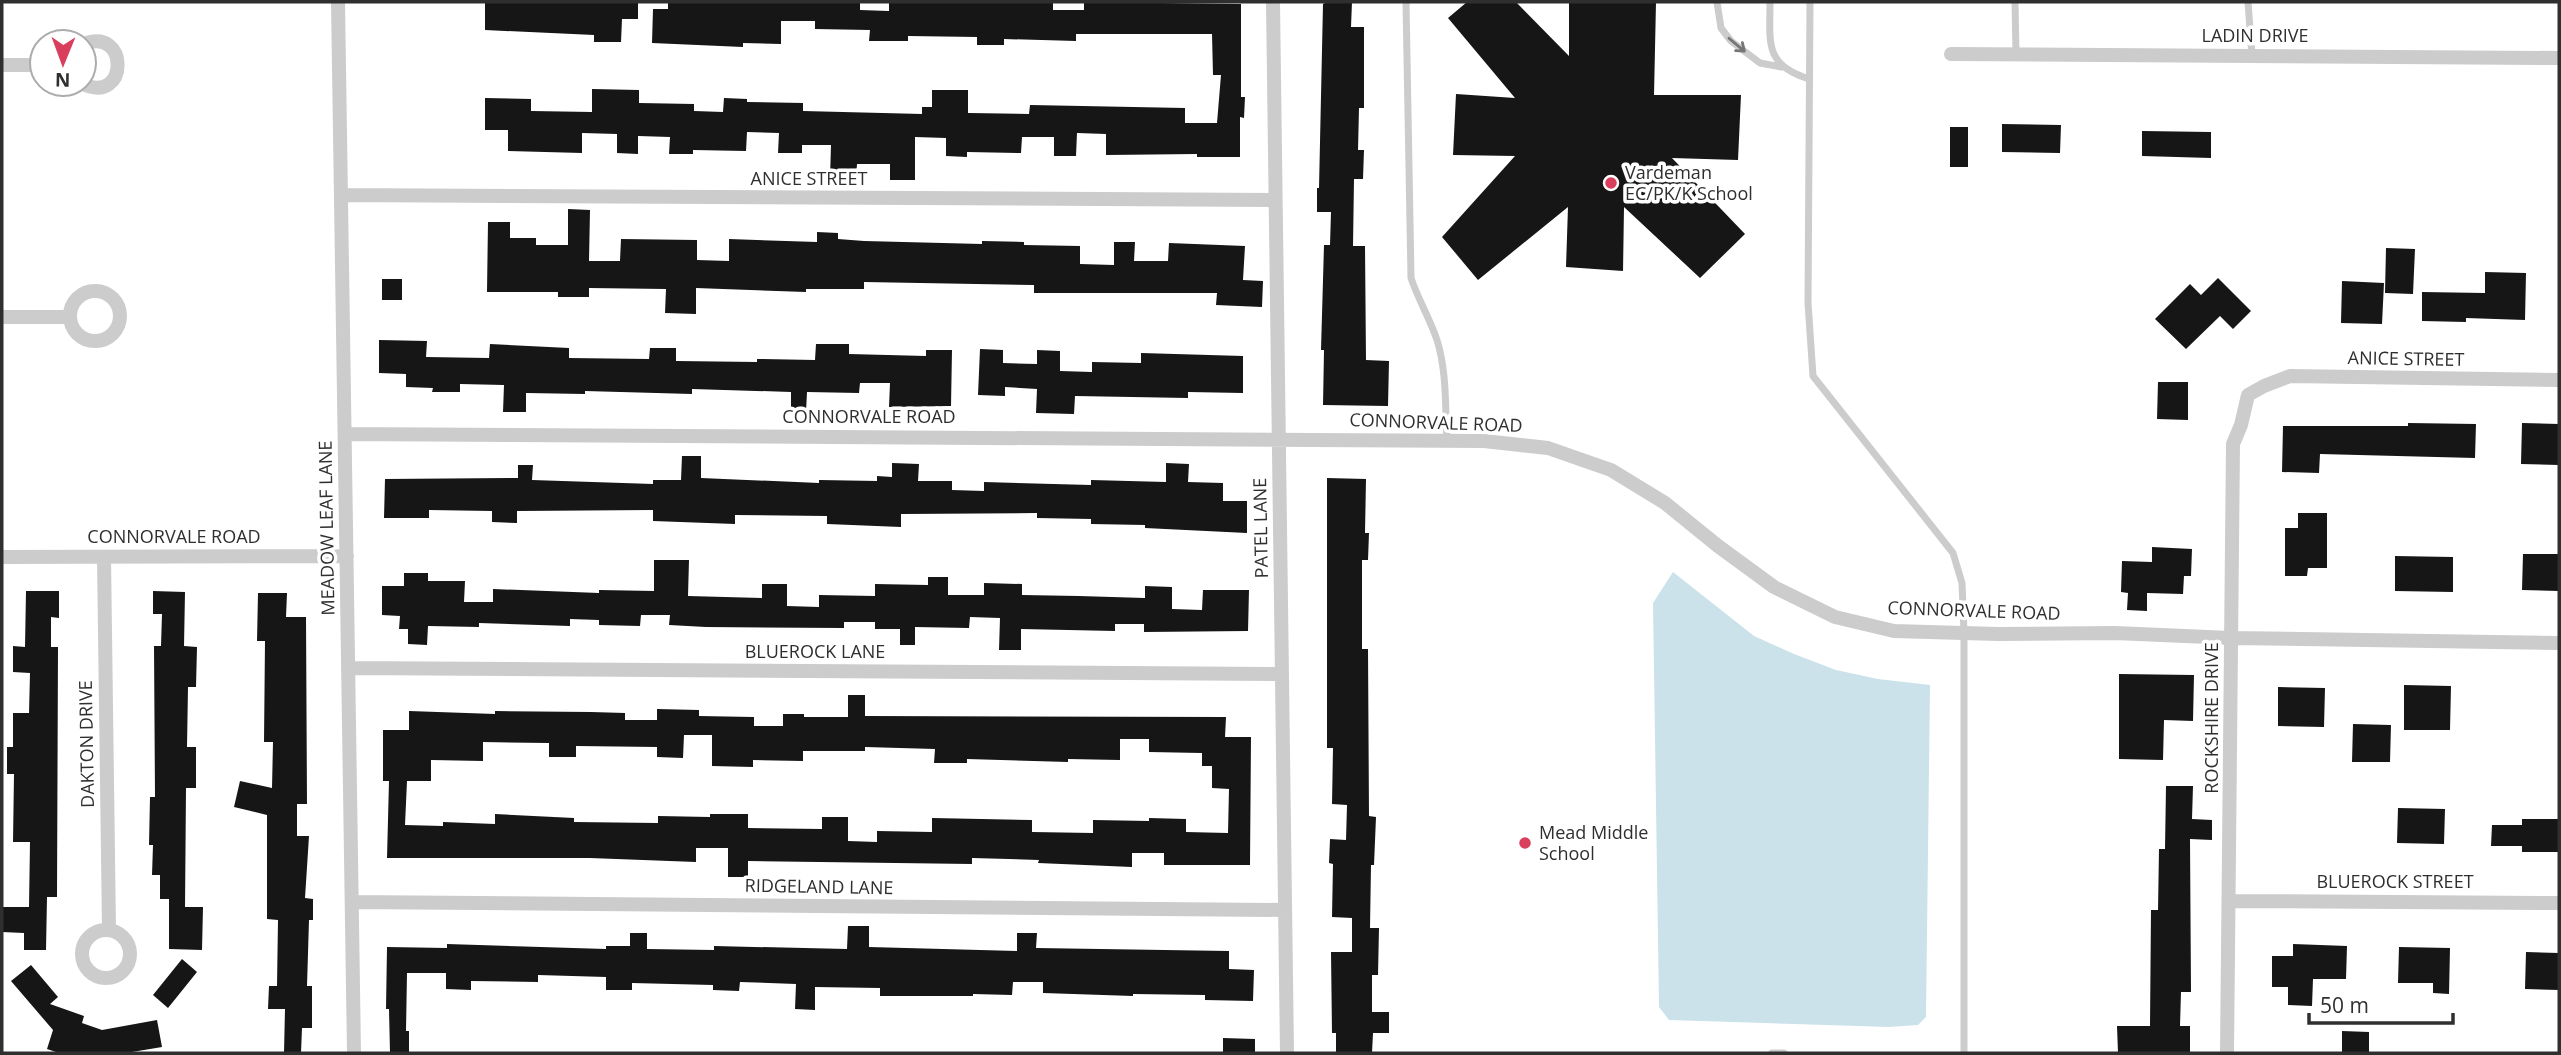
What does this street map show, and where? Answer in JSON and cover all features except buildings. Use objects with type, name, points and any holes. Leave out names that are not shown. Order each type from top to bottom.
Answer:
[{"type":"street","name":"MEADOW LEAF LANE","points":[[338,2],[354,1053]]},
{"type":"street","name":"PATEL LANE","points":[[1273,2],[1287,1053]]},
{"type":"street","points":[[98,42],[108,45],[117,57],[118,64],[114,79],[98,86]]},
{"type":"street","name":"LADIN DRIVE","points":[[1951,54],[2559,58]]},
{"type":"street","points":[[2,65],[28,65]]},
{"type":"street","name":"ANICE STREET","points":[[341,195],[1275,200]]},
{"type":"street","points":[[2,317],[70,317]]},
{"type":"street","name":"ANICE STREET","points":[[2256,390],[2290,376],[2559,380]]},
{"type":"street","name":"ROCKSHIRE DRIVE","points":[[2227,1053],[2233,444],[2249,394],[2256,390]]},
{"type":"street","name":"CONNORVALE ROAD","points":[[345,434],[1447,440],[1548,448],[1611,470],[1665,503],[1774,587],[1835,617],[1894,631],[2559,643]]},
{"type":"street","name":"CONNORVALE ROAD","points":[[2,557],[347,556]]},
{"type":"street","name":"DAKTON DRIVE","points":[[104,557],[109,930]]},
{"type":"street","name":"BLUEROCK LANE","points":[[348,668],[1282,674]]},
{"type":"street","name":"BLUEROCK STREET","points":[[2230,901],[2559,903]]},
{"type":"street","name":"RIDGELAND LANE","points":[[352,902],[1285,911]]},
{"type":"lane","points":[[1406,2],[1411,278],[1436,337],[1444,368],[1447,440]]},
{"type":"lane","points":[[1717,2],[1721,28],[1731,41],[1760,64],[1781,67]]},
{"type":"lane","points":[[1770,2],[1771,49],[1781,67],[1791,74],[1809,79]]},
{"type":"lane","points":[[1810,2],[1808,303],[1812,376],[1953,553],[1962,583],[1964,1053]]},
{"type":"lane","points":[[2015,2],[2016,54]]},
{"type":"lane","points":[[2248,2],[2252,55]]},
{"type":"lane","points":[[1772,1053],[1784,1053]]},
{"type":"water","points":[[1673,572],[1754,636],[1794,654],[1836,670],[1878,679],[1930,685],[1926,1017],[1918,1025],[1889,1027],[1669,1020],[1659,1007],[1653,603]]},
{"type":"place","name":"Vardeman EC/PK/K School","points":[[1611,183]]},
{"type":"place","name":"Mead Middle School","points":[[1525,843]]}]
